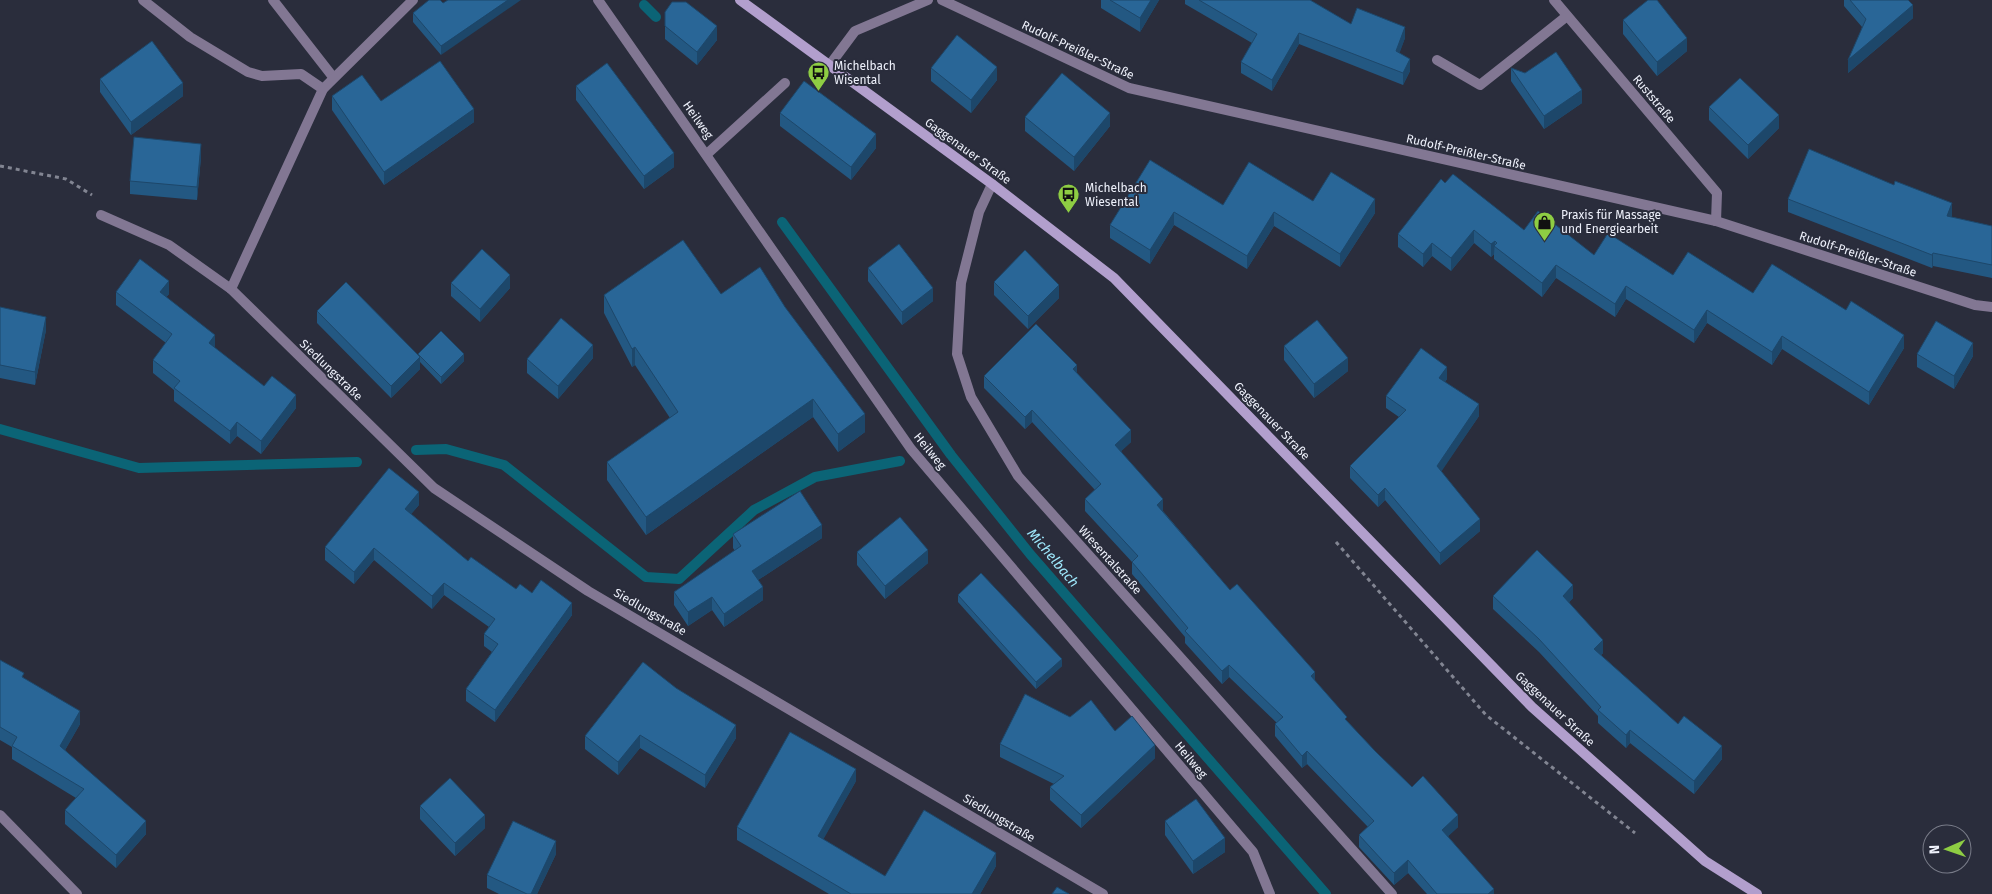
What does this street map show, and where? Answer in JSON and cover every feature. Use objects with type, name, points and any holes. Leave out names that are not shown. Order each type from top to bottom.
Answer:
[{"type":"main road","name":"Gaggenauer Straße","points":[[740,0],[992,184],[1114,278],[1532,707],[1705,861],[1756,894]]},
{"type":"street","points":[[143,0],[190,37],[248,72],[262,76],[301,74],[322,89]]},
{"type":"street","points":[[273,0],[333,77]]},
{"type":"street","points":[[231,289],[322,89],[413,0]]},
{"type":"street","name":"Heilweg","points":[[598,0],[911,449],[1253,852],[1270,894]]},
{"type":"street","points":[[829,66],[855,31],[928,0]]},
{"type":"street","name":"Rudolf-Preißler-Straße","points":[[942,0],[1129,88],[1716,221],[1975,305],[1992,308]]},
{"type":"street","name":"Ruststraße","points":[[1554,0],[1717,193],[1716,221]]},
{"type":"street","points":[[1437,60],[1480,85],[1567,16]]},
{"type":"street","points":[[707,154],[785,83]]},
{"type":"street","name":"Wiesentalstraße","points":[[992,184],[979,212],[961,283],[957,354],[971,397],[1018,476],[1392,894]]},
{"type":"street","name":"Siedlungstraße","points":[[101,215],[169,245],[231,289],[434,488],[588,590],[1103,894]]},
{"type":"street","points":[[0,815],[76,894]]},
{"type":"path","points":[[0,166],[66,179],[102,201],[101,215]]},
{"type":"building","points":[[429,0],[440,0],[443,3],[448,0],[508,0],[441,46],[413,13]]},
{"type":"building","points":[[1110,0],[1151,0],[1140,18]]},
{"type":"building","points":[[1199,0],[1310,0],[1351,24],[1357,8],[1405,27],[1396,51],[1410,59],[1403,73],[1299,33],[1272,80],[1241,62],[1257,34]]},
{"type":"building","points":[[1648,0],[1657,0],[1687,38],[1657,62],[1623,20]]},
{"type":"building","points":[[1850,0],[1908,0],[1913,5],[1848,60],[1866,19]]},
{"type":"building","points":[[672,2],[686,2],[717,26],[697,52],[665,26],[665,12]]},
{"type":"building","points":[[957,35],[997,67],[971,100],[931,68]]},
{"type":"building","points":[[152,41],[183,83],[131,122],[100,79]]},
{"type":"building","points":[[1556,52],[1582,90],[1544,116],[1511,68],[1525,73]]},
{"type":"building","points":[[440,61],[474,109],[384,172],[332,96],[362,75],[381,101]]},
{"type":"building","points":[[607,63],[674,153],[644,176],[576,86]]},
{"type":"building","points":[[1062,73],[1110,113],[1074,157],[1025,117]]},
{"type":"building","points":[[1740,78],[1779,115],[1748,145],[1709,107]]},
{"type":"building","points":[[804,81],[876,134],[851,167],[780,113]]},
{"type":"building","points":[[134,137],[201,144],[197,187],[130,181]]},
{"type":"building","points":[[1809,149],[1894,185],[1895,181],[1952,203],[1947,216],[1992,226],[1992,265],[1933,253],[1932,255],[1788,199]]},
{"type":"building","points":[[1150,160],[1223,205],[1249,162],[1313,201],[1331,172],[1375,199],[1340,254],[1274,212],[1247,256],[1174,212],[1150,250],[1110,225]]},
{"type":"building","points":[[1453,174],[1524,230],[1538,211],[1594,255],[1608,233],[1673,275],[1688,252],[1753,293],[1772,264],[1846,310],[1851,301],[1904,335],[1869,392],[1782,336],[1772,352],[1707,310],[1694,330],[1626,286],[1615,304],[1556,265],[1542,283],[1494,246],[1497,243],[1495,241],[1491,244],[1474,230],[1451,258],[1432,243],[1423,254],[1398,234],[1441,179],[1445,183]]},
{"type":"building","points":[[683,240],[721,294],[760,267],[785,307],[865,414],[838,434],[813,399],[646,517],[607,462],[678,412],[635,347],[632,349],[604,295]]},
{"type":"building","points":[[899,244],[933,288],[902,312],[868,268]]},
{"type":"building","points":[[482,249],[510,275],[480,309],[451,283]]},
{"type":"building","points":[[1025,250],[1059,285],[1028,316],[994,282]]},
{"type":"building","points":[[140,259],[169,281],[160,292],[215,335],[209,343],[264,386],[272,376],[296,395],[261,441],[237,422],[230,431],[174,388],[180,381],[153,360],[172,334],[116,292]]},
{"type":"building","points":[[346,282],[420,357],[391,386],[317,311]]},
{"type":"building","points":[[0,307],[46,317],[35,372],[0,365]]},
{"type":"building","points":[[561,318],[593,345],[558,386],[527,359]]},
{"type":"building","points":[[1317,320],[1348,358],[1314,384],[1284,346]]},
{"type":"building","points":[[1936,321],[1973,343],[1954,376],[1917,354]]},
{"type":"building","points":[[1036,324],[1077,365],[1073,369],[1131,430],[1115,445],[1163,499],[1157,505],[1230,590],[1237,584],[1315,672],[1311,676],[1347,717],[1345,719],[1375,751],[1412,787],[1423,776],[1458,815],[1442,830],[1494,889],[1488,894],[1437,894],[1408,860],[1394,873],[1359,835],[1374,821],[1307,751],[1302,756],[1275,724],[1283,717],[1229,665],[1222,671],[1185,631],[1188,628],[1132,562],[1138,556],[1085,499],[1101,484],[1032,410],[1025,417],[984,376]]},
{"type":"building","points":[[441,331],[464,354],[441,377],[418,354]]},
{"type":"building","points":[[1421,348],[1447,367],[1439,378],[1479,404],[1437,466],[1480,519],[1440,553],[1385,488],[1378,495],[1350,466],[1406,410],[1386,396]]},
{"type":"building","points":[[389,468],[419,492],[405,509],[468,561],[471,557],[516,589],[520,584],[532,593],[541,580],[572,603],[495,710],[466,689],[498,644],[484,634],[495,619],[444,583],[432,596],[374,548],[354,572],[325,547]]},
{"type":"building","points":[[800,491],[822,525],[752,571],[763,587],[724,614],[712,597],[688,612],[674,592],[741,546],[733,534]]},
{"type":"building","points":[[900,517],[928,550],[885,586],[857,552]]},
{"type":"building","points":[[1537,550],[1573,585],[1563,596],[1603,640],[1594,649],[1678,724],[1684,716],[1722,746],[1694,781],[1630,730],[1626,735],[1598,710],[1601,707],[1539,639],[1493,596]]},
{"type":"building","points":[[981,573],[1062,659],[1036,682],[958,595]]},
{"type":"building","points":[[0,660],[24,673],[22,677],[80,711],[60,746],[146,821],[116,855],[65,810],[84,789],[12,746],[17,737],[0,727]]},
{"type":"building","points":[[643,662],[676,688],[736,725],[705,775],[640,735],[618,762],[585,736]]},
{"type":"building","points":[[1025,694],[1070,717],[1091,700],[1115,731],[1132,716],[1155,745],[1081,815],[1050,787],[1064,776],[1000,744]]},
{"type":"building","points":[[790,732],[856,769],[818,836],[885,876],[924,810],[996,853],[972,894],[851,894],[737,827]]},
{"type":"building","points":[[450,778],[485,815],[455,843],[420,806]]},
{"type":"building","points":[[1196,799],[1225,838],[1193,861],[1165,821]]},
{"type":"building","points":[[513,821],[556,841],[531,894],[527,894],[487,875]]},
{"type":"building","points":[[1057,887],[1069,894],[1052,894]]},
{"type":"waterway","name":"Michelbach","points":[[644,5],[656,17]]},
{"type":"waterway","name":"Michelbach","points":[[782,222],[951,455],[1030,554],[1326,894]]},
{"type":"waterway","points":[[0,429],[139,468],[357,462]]},
{"type":"waterway","points":[[416,450],[446,449],[504,465],[646,577],[679,579],[754,510],[815,477],[900,461]]},
{"type":"place","name":"Michelbach Wisental","points":[[818,92]]},
{"type":"place","name":"Michelbach Wiesental","points":[[1069,214]]},
{"type":"place","name":"Praxis für Massage und Energiearbeit","points":[[1545,241]]}]
